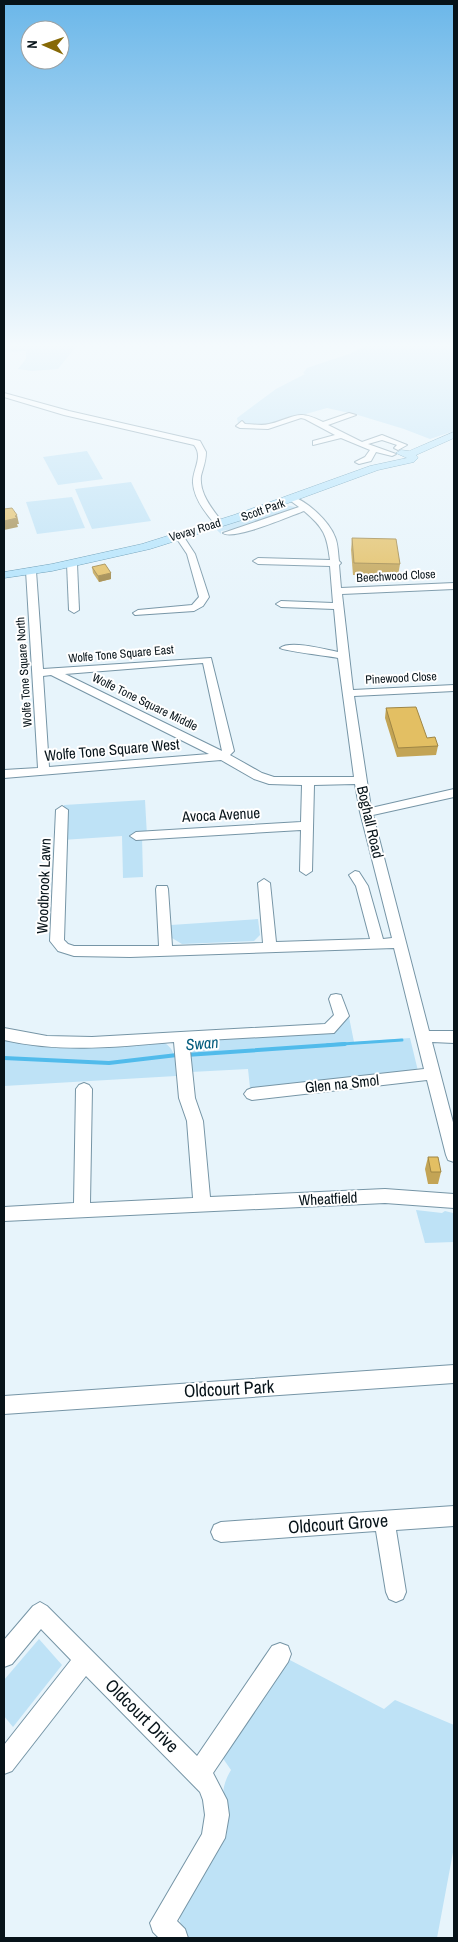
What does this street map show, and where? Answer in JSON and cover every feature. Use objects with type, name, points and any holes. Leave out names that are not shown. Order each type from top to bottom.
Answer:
[{"type":"main road","name":"Vevay Road","points":[[4,575],[72,564],[118,554],[178,536],[292,499],[380,466],[395,456],[412,460],[410,454],[453,435]]},
{"type":"street","points":[[161,435],[197,443],[202,448],[203,457],[197,475],[197,486],[214,518],[219,523]]},
{"type":"street","points":[[316,443],[342,435],[362,444],[374,449],[395,456],[403,445],[382,437],[362,444]]},
{"type":"street","points":[[359,462],[368,459],[374,449]]},
{"type":"street","name":"Boghall Road","points":[[292,499],[305,508],[330,535],[336,563],[348,693],[366,812],[432,1074],[450,1127],[454,1155]]},
{"type":"street","name":"Scott Park","points":[[227,533],[236,532],[305,508]]},
{"type":"street","points":[[138,612],[194,608],[200,604],[204,597],[191,554],[178,536]]},
{"type":"street","points":[[258,561],[336,563]]},
{"type":"street","points":[[72,564],[74,610]]},
{"type":"street","name":"Wolfe Tone Square North","points":[[31,571],[44,771]]},
{"type":"street","name":"Beechwood Close","points":[[338,591],[454,586]]},
{"type":"street","points":[[281,604],[339,606]]},
{"type":"street","points":[[285,648],[299,648],[344,656]]},
{"type":"street","points":[[207,660],[225,754],[245,769],[273,781],[360,780]]},
{"type":"street","name":"Wolfe Tone Square East","points":[[37,673],[207,660]]},
{"type":"street","name":"Wolfe Tone Square Middle","points":[[54,672],[225,754]]},
{"type":"street","name":"Pinewood Close","points":[[348,693],[454,688]]},
{"type":"street","name":"Wolfe Tone Square West","points":[[4,774],[225,754]]},
{"type":"street","points":[[306,870],[308,782]]},
{"type":"street","points":[[366,812],[378,811],[454,793]]},
{"type":"street","name":"Woodbrook Lawn","points":[[62,810],[57,941],[63,948],[74,951],[166,951],[399,942]]},
{"type":"street","name":"Avoca Avenue","points":[[136,836],[307,826]]},
{"type":"street","points":[[355,876],[362,886],[378,943]]},
{"type":"street","points":[[264,883],[270,946]]},
{"type":"street","points":[[162,889],[166,951]]},
{"type":"street","points":[[4,1034],[28,1040],[181,1042],[328,1029],[342,1016],[336,999]]},
{"type":"street","points":[[423,1036],[454,1037]]},
{"type":"street","points":[[181,1042],[187,1098],[195,1121],[202,1204]]},
{"type":"street","name":"Glen na Smol","points":[[252,1094],[432,1074]]},
{"type":"street","points":[[82,1210],[84,1089]]},
{"type":"street","name":"Wheatfield","points":[[4,1214],[385,1196],[454,1201]]},
{"type":"street","name":"Oldcourt Park","points":[[4,1404],[454,1374]]},
{"type":"street","name":"Oldcourt Grove","points":[[221,1532],[454,1516]]},
{"type":"street","points":[[384,1520],[396,1592]]},
{"type":"street","name":"Oldcourt Drive","points":[[4,1656],[40,1614],[199,1774],[212,1790],[217,1815],[213,1838],[162,1924],[176,1938]]},
{"type":"street","points":[[199,1774],[280,1654]]},
{"type":"street","points":[[4,1763],[85,1660]]},
{"type":"shaded area","points":[[419,435],[443,435],[430,439]]},
{"type":"shaded area","points":[[87,451],[103,479],[58,485],[43,457]]},
{"type":"shaded area","points":[[131,482],[151,521],[92,529],[75,489]]},
{"type":"shaded area","points":[[72,497],[85,528],[37,534],[26,502]]},
{"type":"shaded area","points":[[285,505],[297,509],[234,529],[221,531],[221,534],[214,527]]},
{"type":"shaded area","points":[[145,800],[147,836],[142,836],[143,877],[123,878],[122,836],[62,840],[64,805]]},
{"type":"shaded area","points":[[258,919],[260,935],[254,941],[182,944],[172,938],[171,925]]},
{"type":"shaded area","points":[[349,1017],[354,1042],[410,1038],[418,1071],[250,1088],[248,1069],[191,1072],[189,1046],[195,1042],[326,1031]]},
{"type":"shaded area","points":[[4,1039],[18,1042],[162,1042],[173,1052],[176,1076],[4,1086]]},
{"type":"shaded area","points":[[416,1210],[453,1213],[454,1242],[425,1243]]},
{"type":"shaded area","points":[[39,1639],[62,1665],[13,1727],[4,1716],[4,1680]]},
{"type":"shaded area","points":[[286,1658],[384,1709],[395,1700],[454,1725],[454,1847],[437,1938],[187,1938],[184,1934],[180,1922],[183,1904],[226,1837],[227,1819],[223,1797],[226,1780],[231,1770],[222,1757]]},
{"type":"building","points":[[12,508],[17,518],[4,521],[4,509]]},
{"type":"building","points":[[352,538],[396,539],[400,564],[354,563]]},
{"type":"building","points":[[105,564],[111,573],[98,576],[92,567]]},
{"type":"building","points":[[416,707],[427,738],[435,737],[438,746],[398,748],[386,708]]},
{"type":"building","points":[[428,1157],[438,1157],[441,1172],[431,1172]]},
{"type":"waterway","name":"Swan","points":[[327,1045],[402,1040]]},
{"type":"waterway","name":"Swan","points":[[186,1055],[345,1044]]},
{"type":"waterway","name":"Swan","points":[[4,1058],[109,1063],[177,1055]]}]
